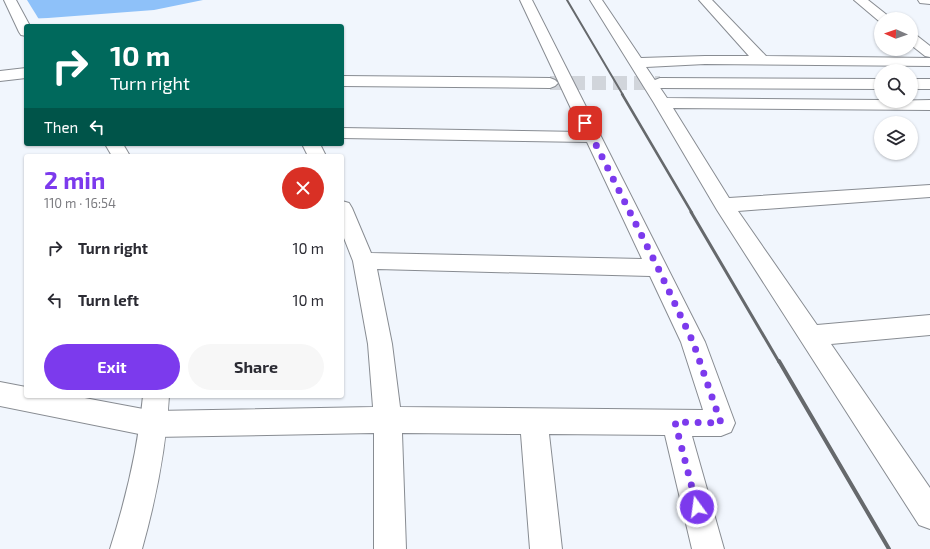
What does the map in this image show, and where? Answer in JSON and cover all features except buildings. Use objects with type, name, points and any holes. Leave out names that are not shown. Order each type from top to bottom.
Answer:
[{"type":"street","points":[[10,0],[24,28]]},
{"type":"street","points":[[0,394],[154,424],[388,420],[721,423],[693,342],[526,0]]},
{"type":"street","points":[[596,0],[662,103],[724,205],[930,514]]},
{"type":"street","points":[[705,0],[762,61]]},
{"type":"street","points":[[860,0],[876,12]]},
{"type":"street","points":[[924,0],[930,0]]},
{"type":"street","points":[[918,44],[930,53]]},
{"type":"street","points":[[636,63],[705,60],[930,62]]},
{"type":"street","points":[[0,76],[24,73]]},
{"type":"street","points":[[344,81],[550,83]]},
{"type":"street","points":[[660,83],[874,84]]},
{"type":"street","points":[[918,84],[930,84]]},
{"type":"street","points":[[662,103],[930,105]]},
{"type":"street","points":[[344,133],[592,137]]},
{"type":"street","points":[[724,205],[930,191]]},
{"type":"street","points":[[344,213],[364,261],[380,344],[388,420],[390,549]]},
{"type":"street","points":[[364,261],[658,268]]},
{"type":"street","points":[[812,336],[930,325]]},
{"type":"street","points":[[126,549],[137,514],[154,424],[156,398]]},
{"type":"street","points":[[534,422],[546,549]]},
{"type":"street","points":[[675,422],[708,549]]},
{"type":"water","points":[[0,0],[203,0],[154,10],[0,20]]},
{"type":"pier","points":[[0,0],[27,0],[40,21],[0,22]]},
{"type":"tunnel","points":[[550,83],[660,83]]},
{"type":"railway","points":[[567,0],[623,95]]},
{"type":"railway","points":[[622,94],[692,213]]},
{"type":"railway","points":[[691,212],[779,362]]},
{"type":"railway","points":[[779,361],[889,549]]},
{"type":"route","points":[[585,123],[658,268],[693,342],[721,423],[675,422],[697,507]]}]
